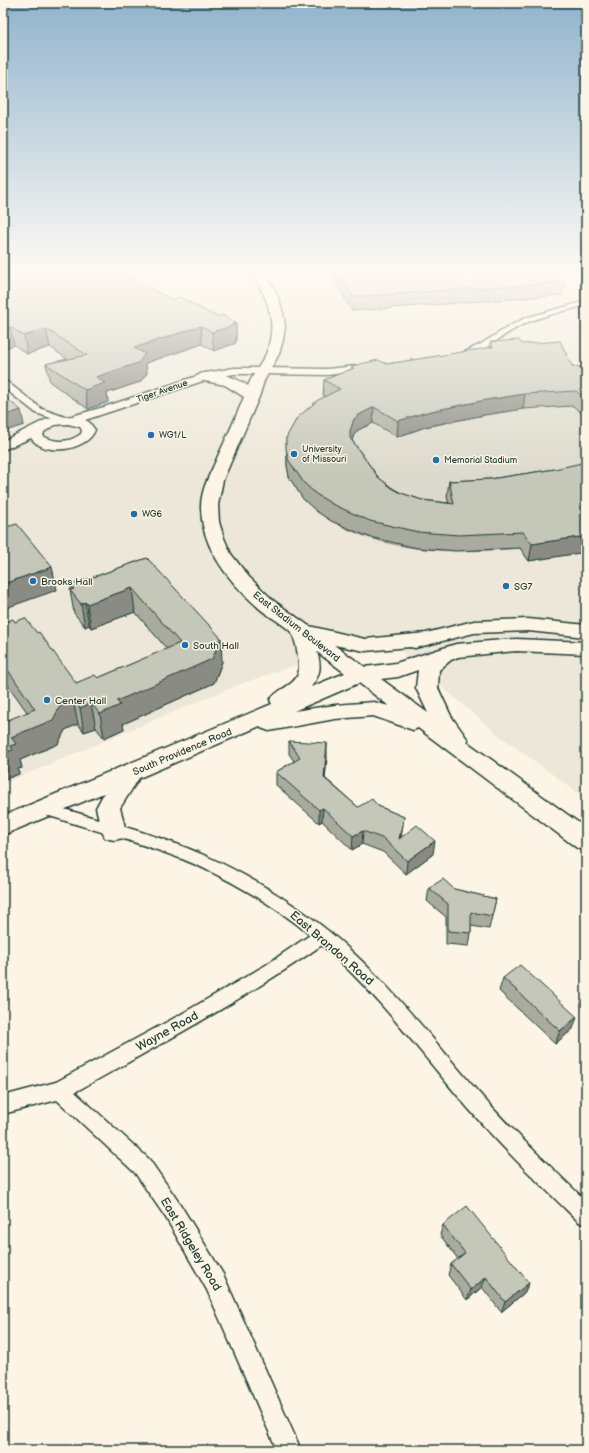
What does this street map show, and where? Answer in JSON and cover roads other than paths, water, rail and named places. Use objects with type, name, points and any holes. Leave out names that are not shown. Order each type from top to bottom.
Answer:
[{"type":"main road","name":"East Stadium Boulevard","points":[[277,341],[265,371],[257,381],[252,397],[212,487],[210,510],[212,524],[216,540],[224,558],[244,584],[267,605],[586,841]]},
{"type":"main road","points":[[205,377],[218,378],[233,383],[252,397]]},
{"type":"main road","name":"South Providence Road","points":[[360,675],[386,653],[429,639],[474,627],[528,625],[586,631]]},
{"type":"main road","points":[[240,726],[297,690],[306,678],[310,668],[301,631],[365,645],[429,639]]},
{"type":"main road","name":"South Providence Road","points":[[3,826],[360,675],[398,670],[456,651],[516,645],[586,648]]},
{"type":"main road","points":[[444,655],[429,668],[427,688],[442,718],[464,751]]},
{"type":"main road","points":[[240,726],[335,712],[374,709],[414,723],[464,751]]},
{"type":"main road","points":[[114,831],[108,808],[115,794],[130,773]]},
{"type":"street","points":[[453,357],[465,355],[493,341]]},
{"type":"street","points":[[265,371],[327,372],[378,366]]},
{"type":"street","name":"Tiger Avenue","points":[[108,410],[88,428],[89,432],[87,436],[75,443],[57,446],[41,433],[56,421],[69,420],[108,410],[205,377],[228,372],[265,371]]},
{"type":"street","points":[[3,383],[40,411],[85,424],[88,428]]},
{"type":"street","points":[[40,411],[43,420],[41,433]]},
{"type":"street","name":"East Brandon Road","points":[[45,809],[189,855],[223,872],[286,909],[322,936],[366,975],[409,1022],[475,1101],[586,1215]]},
{"type":"street","name":"Wayne Road","points":[[3,1105],[60,1090],[184,1022],[272,970],[322,936]]},
{"type":"street","name":"East Ridgeley Road","points":[[60,1090],[142,1166],[173,1211],[215,1282],[290,1450]]},
{"type":"place","name":"WG1/L","points":[[151,435]]},
{"type":"place","name":"University of Missouri","points":[[294,454]]},
{"type":"place","name":"Memorial Stadium","points":[[436,460]]},
{"type":"place","name":"WG6","points":[[134,514]]},
{"type":"place","name":"Brooks Hall","points":[[33,581]]},
{"type":"place","name":"SG7","points":[[506,586]]},
{"type":"place","name":"South Hall","points":[[185,645]]},
{"type":"place","name":"Center Hall","points":[[47,700]]}]
